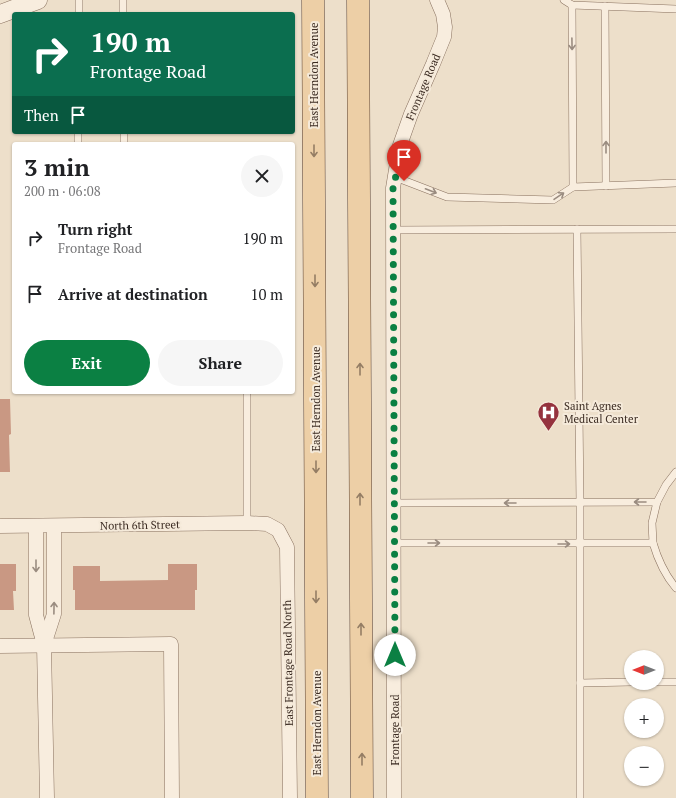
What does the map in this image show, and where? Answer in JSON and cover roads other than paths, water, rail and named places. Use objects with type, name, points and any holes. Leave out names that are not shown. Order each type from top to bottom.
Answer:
[{"type":"main road","name":"East Herndon Avenue","points":[[313,0],[317,798]]},
{"type":"main road","points":[[358,0],[362,798]]},
{"type":"street","points":[[0,14],[37,0]]},
{"type":"street","name":"Frontage Road","points":[[394,798],[395,543],[392,230],[393,188],[400,145],[411,114],[434,64],[444,37],[445,27],[443,14],[437,0]]},
{"type":"street","name":"North 6th Street","points":[[0,526],[36,527],[248,523],[267,524],[278,530]]},
{"type":"street","points":[[44,645],[54,614],[54,526]]},
{"type":"street","points":[[36,527],[36,615],[44,645],[47,798]]},
{"type":"street","name":"East Frontage Road North","points":[[278,530],[287,547],[290,798]]},
{"type":"street","points":[[0,646],[171,644],[172,798]]},
{"type":"lane","points":[[79,0],[79,12]]},
{"type":"lane","points":[[123,0],[123,12]]},
{"type":"lane","points":[[564,0],[572,5],[676,9]]},
{"type":"lane","points":[[572,5],[573,187]]},
{"type":"lane","points":[[605,6],[606,186]]},
{"type":"lane","points":[[395,177],[447,197],[553,200],[573,187],[676,183]]},
{"type":"lane","points":[[577,229],[580,503],[580,798]]},
{"type":"lane","points":[[392,230],[676,229]]},
{"type":"lane","points":[[247,394],[248,523]]},
{"type":"lane","points":[[676,472],[666,485],[657,502],[652,523],[653,543],[656,555],[669,580],[676,588]]},
{"type":"lane","points":[[394,504],[657,502]]},
{"type":"lane","points":[[395,543],[653,543]]},
{"type":"lane","points":[[580,683],[624,682]]},
{"type":"lane","points":[[664,682],[676,682]]},
{"type":"place","name":"Saint Agnes Medical Center","points":[[548,432]]}]
